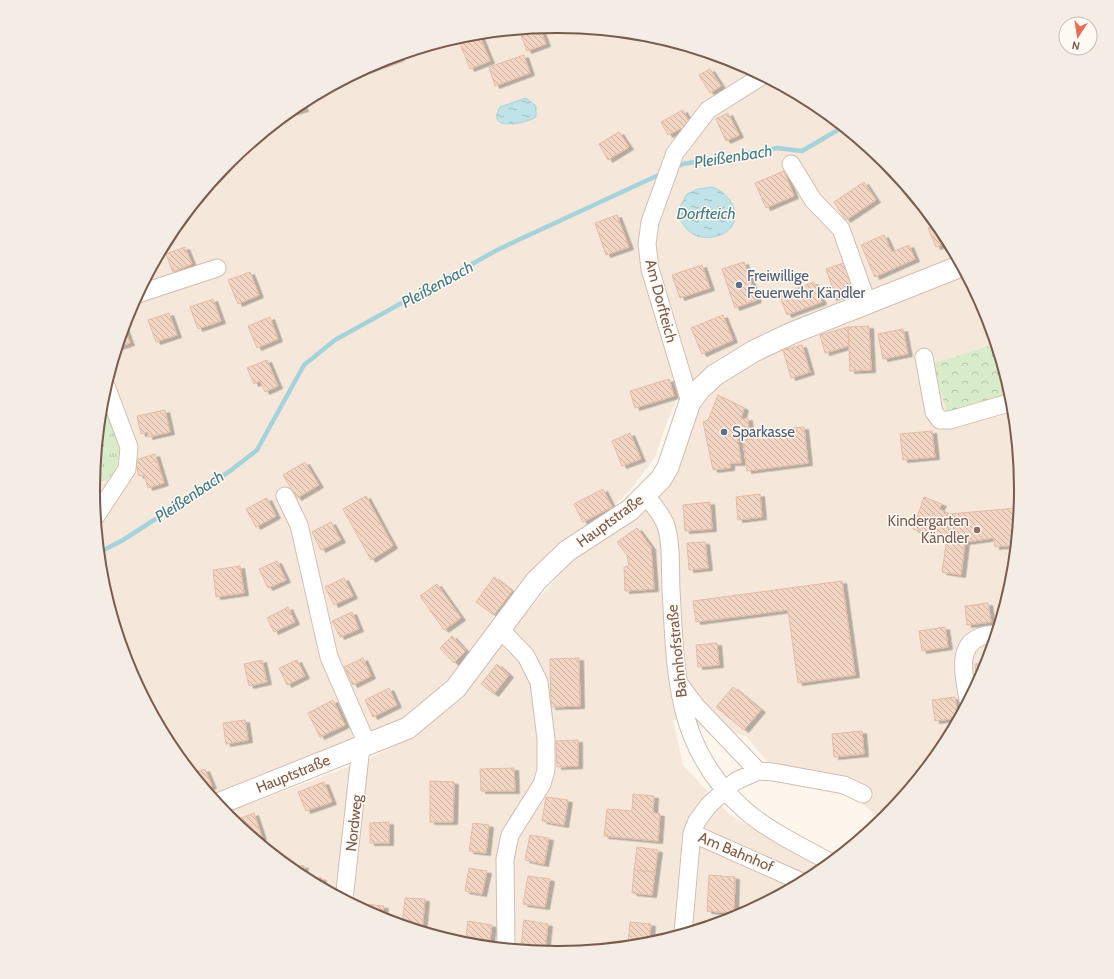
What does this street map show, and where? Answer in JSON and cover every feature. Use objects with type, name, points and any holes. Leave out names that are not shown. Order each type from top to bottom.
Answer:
[{"type":"street","name":"Am Dorfteich","points":[[690,402],[650,270],[647,244],[650,222],[675,153],[708,110],[757,79]]},
{"type":"street","points":[[791,164],[813,200],[841,229],[868,305]]},
{"type":"street","points":[[146,291],[217,268]]},
{"type":"street","name":"Hauptstraße","points":[[224,801],[408,728],[456,688],[536,581],[567,551],[630,510],[646,496],[661,479],[668,467],[690,402],[700,389],[715,376],[754,351],[792,334],[868,305],[956,268]]},
{"type":"street","points":[[924,357],[934,412],[940,420],[950,420],[1006,404]]},
{"type":"street","points":[[101,509],[127,469],[129,447],[110,396]]},
{"type":"street","points":[[285,496],[299,525],[329,657],[364,745]]},
{"type":"street","name":"Bahnhofstraße","points":[[646,496],[657,509],[665,524],[679,695],[693,742],[711,774],[725,790]]},
{"type":"street","points":[[500,629],[526,656],[539,682],[546,739],[546,770],[542,784],[510,835],[505,859],[506,943]]},
{"type":"street","points":[[967,690],[962,659],[969,645],[979,637],[989,635]]},
{"type":"street","points":[[678,682],[695,705],[758,771]]},
{"type":"street","name":"Nordweg","points":[[345,893],[364,745]]},
{"type":"street","points":[[684,927],[692,833],[697,821],[708,806],[736,781],[758,771],[773,772],[844,785],[863,794]]},
{"type":"street","points":[[725,790],[748,812],[796,844],[825,859]]},
{"type":"street","name":"Am Bahnhof","points":[[692,833],[795,879]]},
{"type":"shaded area","points":[[557,33],[587,34],[646,42],[704,57],[732,68],[759,80],[811,110],[858,146],[880,167],[919,212],[937,236],[951,259],[772,333],[716,360],[681,391],[668,419],[655,457],[632,488],[614,506],[566,542],[447,687],[401,724],[217,794],[177,743],[162,718],[135,664],[116,608],[104,549],[100,490],[100,484],[105,483],[104,428],[116,371],[125,343],[135,315],[162,261],[177,236],[195,212],[234,167],[256,146],[303,110],[355,80],[410,57],[439,49],[497,37]]},
{"type":"shaded area","points":[[959,275],[979,315],[998,371],[1005,400],[1013,460],[1014,490],[1010,549],[998,608],[979,664],[966,691],[937,743],[900,790],[876,816],[852,795],[782,780],[746,736],[673,720],[683,765],[730,815],[816,866],[759,899],[704,922],[675,930],[617,942],[557,946],[527,945],[497,942],[439,930],[410,922],[355,899],[303,869],[279,852],[256,833],[232,810],[364,761],[414,736],[515,626],[573,559],[636,516],[673,481],[698,403],[716,384],[757,358],[883,309]]},
{"type":"green space","points":[[990,346],[1005,401],[949,417],[932,364]]},
{"type":"green space","points":[[107,410],[124,443],[115,470],[101,483],[101,460]]},
{"type":"water","points":[[526,98],[536,106],[536,117],[516,124],[502,123],[498,120],[497,115],[500,107]]},
{"type":"water","name":"Dorfteich","points":[[712,187],[717,189],[731,202],[734,208],[735,220],[731,228],[723,234],[710,237],[697,236],[687,230],[677,212],[687,194],[698,189]]},
{"type":"building","points":[[542,33],[546,44],[527,51],[521,35]]},
{"type":"building","points":[[481,40],[490,61],[470,69],[460,44]]},
{"type":"building","points":[[524,55],[530,73],[495,86],[489,67]]},
{"type":"building","points":[[710,69],[721,86],[710,93],[699,75]]},
{"type":"building","points":[[683,110],[690,124],[668,135],[661,122]]},
{"type":"building","points":[[728,113],[739,135],[726,141],[716,119]]},
{"type":"building","points":[[619,132],[629,147],[608,160],[599,144]]},
{"type":"building","points":[[784,171],[794,196],[766,208],[755,183]]},
{"type":"building","points":[[864,182],[876,200],[846,220],[834,202]]},
{"type":"building","points":[[617,215],[629,247],[606,255],[595,223]]},
{"type":"building","points":[[930,227],[942,244],[936,247],[928,228]]},
{"type":"building","points":[[884,235],[892,252],[909,245],[915,259],[875,277],[861,245]]},
{"type":"building","points":[[185,247],[192,264],[173,272],[166,254]]},
{"type":"building","name":"Freiwillige Feuerwehr Kändler","points":[[744,262],[757,300],[735,308],[722,269]]},
{"type":"building","points":[[846,262],[856,290],[832,298],[828,287],[832,286],[826,269]]},
{"type":"building","points":[[702,265],[710,288],[680,298],[672,275]]},
{"type":"building","points":[[250,272],[259,295],[238,304],[228,280]]},
{"type":"building","points":[[814,282],[822,302],[787,315],[779,295]]},
{"type":"building","points":[[213,299],[221,321],[198,329],[190,307]]},
{"type":"building","points":[[169,313],[177,335],[156,342],[148,320]]},
{"type":"building","points":[[723,315],[733,340],[702,354],[691,328]]},
{"type":"building","points":[[270,317],[278,339],[257,348],[248,326]]},
{"type":"building","points":[[869,326],[871,370],[850,371],[848,327]]},
{"type":"building","points":[[848,327],[849,346],[825,353],[820,335]]},
{"type":"building","points":[[903,329],[908,354],[883,359],[878,334]]},
{"type":"building","points":[[127,336],[130,343],[124,345]]},
{"type":"building","points":[[802,345],[810,372],[791,378],[783,350]]},
{"type":"building","points":[[267,360],[278,386],[265,392],[260,381],[254,384],[247,368]]},
{"type":"building","points":[[669,379],[674,396],[635,408],[630,391]]},
{"type":"building","name":"Sparkasse","points":[[718,395],[744,408],[741,419],[748,418],[749,431],[737,433],[741,463],[730,463],[730,468],[713,470],[703,422],[708,420]]},
{"type":"building","points":[[165,410],[170,432],[148,437],[148,432],[141,434],[137,416]]},
{"type":"building","points":[[804,427],[808,463],[747,471],[743,440],[759,438],[758,432]]},
{"type":"building","points":[[932,431],[935,457],[903,460],[900,434]]},
{"type":"building","points":[[630,433],[641,459],[622,466],[612,441]]},
{"type":"building","points":[[155,454],[164,483],[148,488],[144,475],[139,476],[135,460]]},
{"type":"building","points":[[305,462],[319,485],[297,498],[283,475]]},
{"type":"building","points":[[603,489],[612,507],[583,522],[574,504]]},
{"type":"building","points":[[760,494],[762,517],[738,520],[736,497]]},
{"type":"building","points":[[366,496],[393,546],[371,560],[343,509]]},
{"type":"building","points":[[924,497],[942,504],[939,509],[950,514],[1013,508],[1010,545],[995,547],[994,538],[965,542],[961,575],[942,572],[947,538],[933,533],[929,535],[913,529]]},
{"type":"building","points":[[267,498],[276,516],[256,527],[246,509]]},
{"type":"building","points":[[710,502],[712,529],[685,531],[683,505]]},
{"type":"building","points":[[331,522],[341,540],[321,550],[312,532]]},
{"type":"building","points":[[637,528],[651,547],[654,589],[625,591],[624,567],[629,566],[627,555],[617,542]]},
{"type":"building","points":[[705,542],[708,568],[689,570],[687,543]]},
{"type":"building","points":[[277,561],[286,580],[268,588],[259,569]]},
{"type":"building","points":[[240,566],[244,593],[216,597],[213,570]]},
{"type":"building","points":[[494,577],[512,591],[494,615],[476,602]]},
{"type":"building","points":[[344,578],[353,596],[334,605],[325,587]]},
{"type":"building","points":[[842,581],[855,675],[798,683],[788,610],[696,622],[693,601]]},
{"type":"building","points":[[437,584],[461,618],[444,630],[420,596]]},
{"type":"building","points":[[988,603],[991,622],[967,625],[965,606]]},
{"type":"building","points":[[288,607],[295,622],[274,632],[267,618]]},
{"type":"building","points":[[352,612],[359,629],[340,637],[332,621]]},
{"type":"building","points":[[945,627],[948,647],[922,651],[919,631]]},
{"type":"building","points":[[452,636],[466,651],[454,663],[440,648]]},
{"type":"building","points":[[717,643],[719,665],[698,667],[696,645]]},
{"type":"building","points":[[363,658],[371,676],[353,685],[344,667]]},
{"type":"building","points":[[579,658],[580,706],[551,707],[550,659]]},
{"type":"building","points":[[262,660],[267,682],[249,686],[244,664]]},
{"type":"building","points":[[297,660],[305,676],[287,685],[279,668]]},
{"type":"building","points":[[497,664],[509,675],[494,694],[481,684]]},
{"type":"building","points":[[975,664],[979,664],[976,671]]},
{"type":"building","points":[[733,687],[761,710],[744,730],[716,707]]},
{"type":"building","points":[[389,688],[397,705],[373,717],[365,700]]},
{"type":"building","points":[[955,697],[957,709],[951,719],[935,721],[932,700]]},
{"type":"building","points":[[333,700],[345,725],[320,737],[308,713]]},
{"type":"building","points":[[245,720],[248,740],[226,744],[223,723]]},
{"type":"building","points":[[862,731],[864,754],[834,757],[832,734]]},
{"type":"building","points":[[578,740],[578,766],[557,767],[556,741]]},
{"type":"building","points":[[514,768],[515,791],[481,791],[480,769]]},
{"type":"building","points":[[205,769],[212,786],[211,786],[198,771]]},
{"type":"building","points":[[430,781],[454,782],[453,822],[430,822]]},
{"type":"building","points":[[324,782],[332,802],[306,811],[298,792]]},
{"type":"building","points":[[633,794],[654,796],[653,813],[660,814],[658,841],[604,836],[607,809],[632,811]]},
{"type":"building","points":[[546,797],[568,800],[564,825],[542,821]]},
{"type":"building","points":[[254,813],[262,837],[256,833],[240,818]]},
{"type":"building","points":[[389,822],[389,843],[370,843],[370,823]]},
{"type":"building","points":[[473,823],[489,825],[486,853],[469,851]]},
{"type":"building","points":[[530,835],[549,838],[544,864],[525,860]]},
{"type":"building","points":[[637,847],[658,850],[655,872],[634,870]]},
{"type":"building","points":[[298,865],[304,866],[304,869]]},
{"type":"building","points":[[469,868],[487,871],[482,894],[465,891]]},
{"type":"building","points":[[634,870],[655,872],[652,895],[632,893]]},
{"type":"building","points":[[709,875],[735,877],[734,910],[728,913],[707,911]]},
{"type":"building","points":[[528,876],[550,879],[545,907],[523,904]]},
{"type":"building","points":[[405,898],[425,899],[423,925],[403,919]]},
{"type":"building","points":[[367,904],[384,906],[383,911]]},
{"type":"building","points":[[524,920],[548,924],[546,946],[521,944]]},
{"type":"building","points":[[468,921],[492,925],[490,941],[466,937]]},
{"type":"building","points":[[630,922],[651,924],[650,936],[628,940]]},
{"type":"waterway","name":"Pleißenbach","points":[[676,167],[683,164],[777,148],[802,151],[838,130]]},
{"type":"waterway","name":"Pleißenbach","points":[[104,550],[123,540],[230,471],[257,450],[304,365],[335,340],[499,249],[663,173]]},
{"type":"place","name":"Freiwillige Feuerwehr Kändler","points":[[739,285]]},
{"type":"place","name":"Sparkasse","points":[[724,432]]},
{"type":"place","name":"Kindergarten Kändler","points":[[977,530]]}]
